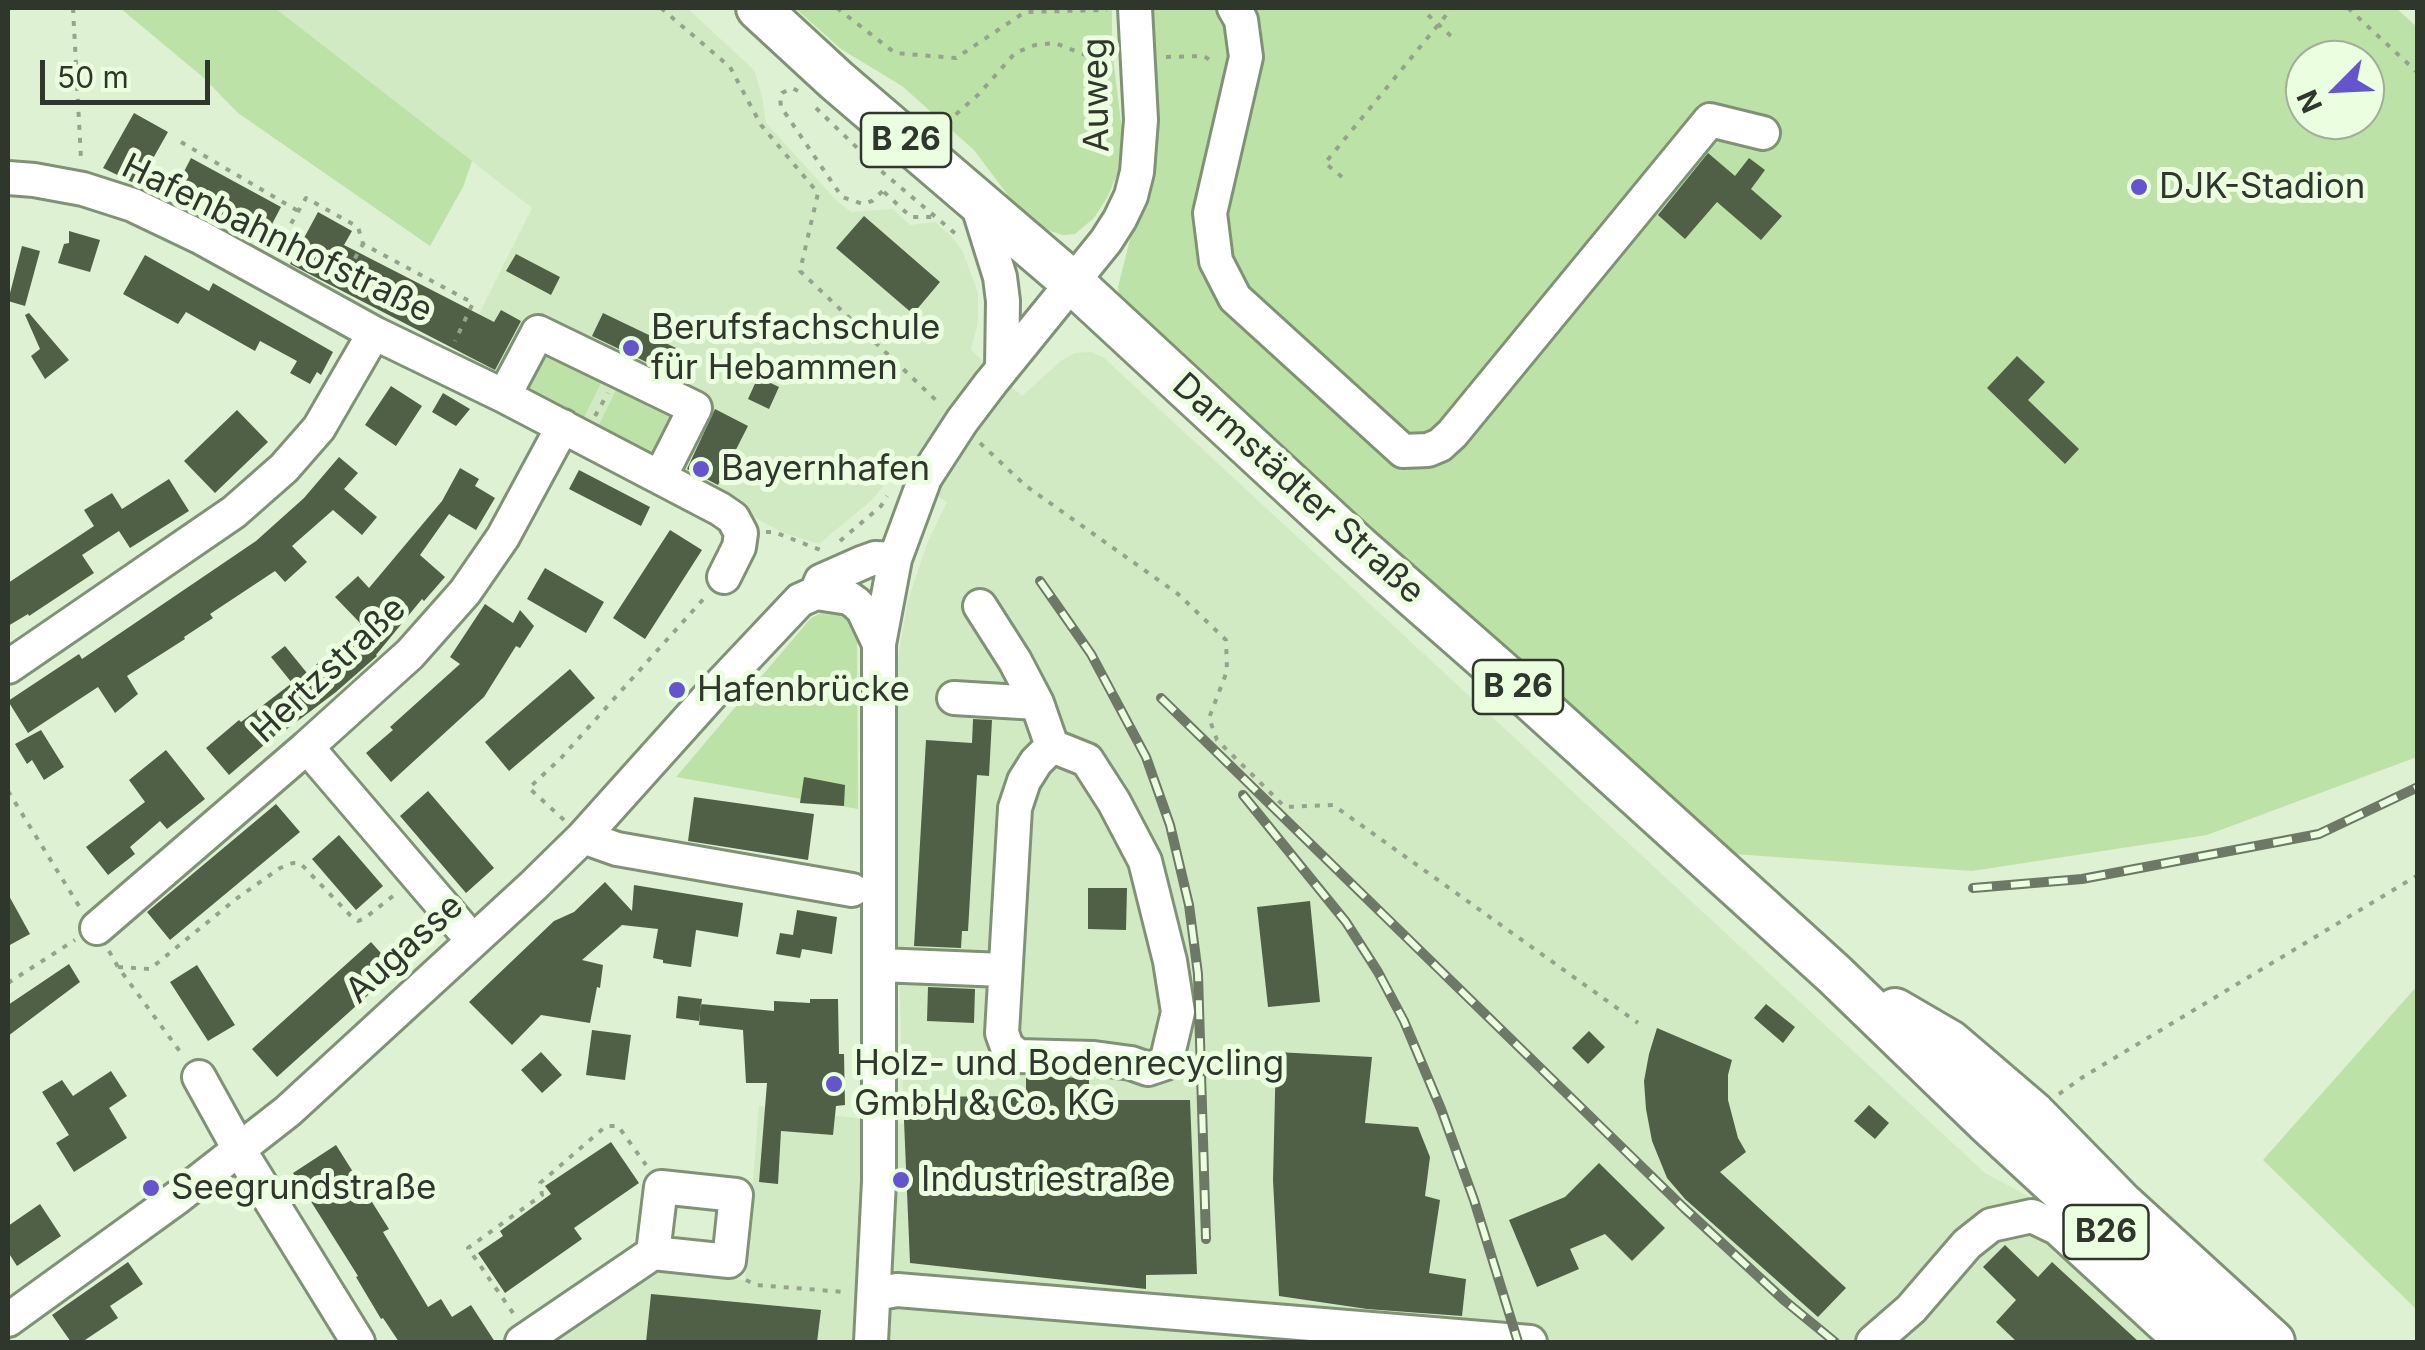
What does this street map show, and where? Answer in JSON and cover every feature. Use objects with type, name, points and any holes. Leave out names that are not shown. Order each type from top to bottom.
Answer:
[{"type":"main road","name":"Darmstädter Straße","points":[[758,8],[1073,283],[1356,545],[1834,974],[1986,1121],[2226,1342]]},
{"type":"main road","name":"Darmstädter Straße","points":[[1834,974],[1950,1042],[2033,1113],[2121,1203],[2273,1342]]},
{"type":"street","name":"Auweg","points":[[1073,283],[1120,220],[1138,172],[1141,120],[1135,8]]},
{"type":"street","points":[[1234,8],[1241,20],[1246,56],[1210,213],[1216,261],[1234,298],[1403,451],[1440,446],[1452,434],[1710,120],[1763,134]]},
{"type":"street","name":"Hafenbahnhofstraße","points":[[8,178],[83,189],[142,209],[374,333],[720,509],[742,534],[724,576]]},
{"type":"street","points":[[976,200],[1000,277],[1003,301],[996,377]]},
{"type":"street","points":[[871,1342],[879,1182],[878,644],[895,559],[926,478],[962,421],[1073,283]]},
{"type":"street","points":[[504,396],[538,332],[694,408],[660,477]]},
{"type":"street","points":[[8,668],[234,512],[284,468],[319,428],[374,333]]},
{"type":"street","name":"Hertzstraße","points":[[97,928],[410,654],[465,592],[573,432]]},
{"type":"street","name":"Augasse","points":[[8,1320],[288,1111],[534,886],[800,600],[816,593],[821,581],[875,558],[895,559]]},
{"type":"street","points":[[816,593],[856,602],[878,644]]},
{"type":"street","points":[[980,606],[1015,661],[1052,746],[1087,760],[1145,861],[1170,961],[1178,1012],[1166,1062],[1148,1069],[1094,1058],[1018,1056],[1007,1046],[1002,1033],[1014,808],[1024,780],[1052,746]]},
{"type":"street","points":[[954,698],[1036,703]]},
{"type":"street","points":[[307,747],[473,941]]},
{"type":"street","points":[[583,837],[616,848],[852,890]]},
{"type":"street","points":[[879,965],[1004,970]]},
{"type":"street","points":[[199,1077],[358,1342]]},
{"type":"street","points":[[526,1340],[653,1253],[729,1260],[736,1195],[662,1187],[653,1253]]},
{"type":"street","points":[[1873,1342],[1911,1309],[1967,1244],[1990,1224],[2032,1216],[2057,1228],[2182,1342]]},
{"type":"street","points":[[875,1294],[896,1290],[1215,1329],[1530,1342]]},
{"type":"path","points":[[73,8],[83,189]]},
{"type":"path","points":[[661,8],[730,67],[761,125],[818,193],[800,271],[944,408]]},
{"type":"path","points":[[836,8],[896,53],[956,58],[1026,12],[1135,8]]},
{"type":"path","points":[[1342,177],[1326,163],[1452,8]]},
{"type":"path","points":[[2348,8],[2418,73]]},
{"type":"path","points":[[2355,14],[2362,8]]},
{"type":"path","points":[[1428,15],[1451,36]]},
{"type":"path","points":[[946,123],[979,94],[1014,53],[1055,43],[1101,60],[1204,56],[1240,81]]},
{"type":"path","points":[[797,90],[934,217],[911,218],[885,189],[863,204],[842,198],[782,107],[782,92],[797,90]]},
{"type":"path","points":[[181,142],[298,211]]},
{"type":"path","points":[[263,272],[306,198],[358,227],[363,244],[473,303],[450,350],[452,356],[446,368]]},
{"type":"path","points":[[327,307],[363,244]]},
{"type":"path","points":[[573,432],[620,372]]},
{"type":"path","points":[[971,434],[1026,486],[1178,594],[1226,640],[1227,671],[1209,718],[1217,740],[1285,807],[1333,805],[1638,1023]]},
{"type":"path","points":[[840,541],[881,506],[889,493]]},
{"type":"path","points":[[774,532],[826,552]]},
{"type":"path","points":[[583,837],[529,788],[561,758],[724,576]]},
{"type":"path","points":[[118,967],[150,969],[236,899],[293,862],[300,863],[358,921],[418,876]]},
{"type":"path","points":[[2033,1113],[2083,1077],[2418,875]]},
{"type":"path","points":[[8,983],[97,928]]},
{"type":"path","points":[[526,1340],[468,1248],[542,1195],[540,1183],[606,1126],[618,1126],[662,1187]]},
{"type":"path","points":[[729,1260],[738,1276],[756,1285],[875,1294]]},
{"type":"shaded area","points":[[120,8],[275,8],[472,161],[463,187],[430,246],[238,113],[204,78]]},
{"type":"shaded area","points":[[275,8],[687,8],[754,70],[766,123],[837,201],[851,212],[893,209],[910,225],[935,222],[953,238],[962,250],[978,293],[978,322],[971,350],[1022,396],[1075,353],[1091,352],[1104,358],[1985,1173],[2039,1202],[2183,1342],[553,1342],[659,1272],[745,1280],[759,1106],[904,1124],[896,885],[895,719],[899,651],[908,600],[928,541],[947,502],[895,471],[873,499],[819,544],[781,532],[630,447],[455,362],[532,208]]},
{"type":"shaded area","points":[[795,8],[1112,8],[1112,50],[1122,130],[1120,167],[1094,218],[1075,234],[1063,235],[1038,223],[1010,198],[974,150],[902,86],[841,49]]},
{"type":"shaded area","points":[[1154,8],[2396,8],[2418,28],[2417,757],[2207,835],[1972,871],[1720,853],[1120,304],[1118,287],[1153,148]]},
{"type":"shaded area","points":[[541,348],[603,379],[583,419],[524,390]]},
{"type":"shaded area","points":[[617,388],[677,413],[656,458],[598,427]]},
{"type":"shaded area","points":[[837,611],[847,617],[857,637],[858,809],[676,777],[811,618]]},
{"type":"shaded area","points":[[2417,986],[2417,1310],[2263,1160]]},
{"type":"building","points":[[134,113],[168,132],[138,185],[103,168]]},
{"type":"building","points":[[1708,153],[1735,176],[1749,158],[1765,170],[1751,189],[1782,216],[1761,240],[1717,202],[1685,239],[1658,215]]},
{"type":"building","points":[[191,158],[281,207],[261,245],[171,197]]},
{"type":"building","points":[[318,212],[352,231],[344,245],[494,322],[501,310],[521,321],[495,370],[290,264]]},
{"type":"building","points":[[864,216],[940,282],[913,314],[836,248]]},
{"type":"building","points":[[69,231],[100,240],[90,272],[58,263],[64,244],[69,243]]},
{"type":"building","points":[[22,246],[40,251],[25,306],[8,301]]},
{"type":"building","points":[[516,254],[560,277],[551,295],[506,271]]},
{"type":"building","points":[[145,255],[209,291],[213,283],[333,352],[321,375],[317,372],[310,384],[290,373],[297,361],[260,341],[255,351],[186,312],[178,324],[123,294]]},
{"type":"building","points":[[29,313],[69,360],[45,379],[31,356],[40,349],[25,315]]},
{"type":"building","name":"Berufsfachschule für Hebammen","points":[[603,313],[676,348],[665,371],[592,336]]},
{"type":"building","points":[[2017,356],[2045,382],[2028,400],[2079,449],[2065,464],[1987,388]]},
{"type":"building","points":[[758,377],[779,387],[769,409],[748,399]]},
{"type":"building","points":[[391,386],[422,406],[396,446],[365,425]]},
{"type":"building","points":[[443,393],[470,409],[456,426],[432,412]]},
{"type":"building","points":[[715,409],[748,426],[718,485],[687,469]]},
{"type":"building","points":[[237,410],[268,442],[215,493],[184,461]]},
{"type":"building","points":[[339,457],[358,473],[344,489],[377,517],[362,535],[333,510],[292,546],[307,562],[285,582],[275,571],[210,614],[213,618],[185,639],[127,676],[138,694],[115,713],[98,687],[28,733],[8,701],[79,654],[82,659],[256,541],[304,498]]},
{"type":"building","points":[[460,468],[479,479],[475,486],[495,498],[476,530],[449,514],[420,555],[445,577],[422,599],[377,656],[229,775],[206,748],[292,683],[271,657],[285,646],[307,673],[361,624],[335,597],[358,576],[369,588],[442,501]]},
{"type":"building","points":[[579,470],[650,507],[641,526],[569,489]]},
{"type":"building","points":[[169,479],[189,511],[130,548],[119,531],[82,555],[94,573],[8,626],[8,583],[94,526],[84,510],[112,493],[122,509]]},
{"type":"building","points":[[670,530],[702,550],[645,639],[613,618]]},
{"type":"building","points":[[545,568],[604,602],[586,633],[527,599]]},
{"type":"building","points":[[485,604],[513,623],[520,610],[534,626],[520,648],[516,646],[484,697],[391,782],[366,753],[460,664],[450,657]]},
{"type":"building","points":[[570,669],[595,698],[509,771],[485,742]]},
{"type":"building","points":[[973,719],[992,720],[989,776],[977,775],[968,931],[962,931],[961,948],[914,946],[926,740],[972,743]]},
{"type":"building","points":[[41,730],[64,767],[44,780],[32,760],[27,764],[15,744]]},
{"type":"building","points":[[166,750],[205,799],[167,829],[160,821],[130,847],[135,854],[108,875],[86,847],[145,802],[129,780]]},
{"type":"building","points":[[804,777],[845,785],[844,806],[800,803]]},
{"type":"building","points":[[428,791],[494,868],[466,893],[400,816]]},
{"type":"building","points":[[694,797],[814,814],[808,860],[688,841]]},
{"type":"building","points":[[276,804],[300,832],[170,940],[147,912]]},
{"type":"building","points":[[339,835],[383,886],[356,910],[312,859]]},
{"type":"building","points":[[605,882],[632,911],[634,885],[743,903],[738,937],[696,930],[691,967],[653,958],[658,929],[622,925],[582,960],[603,965],[590,1023],[541,1015],[512,1045],[469,1002],[554,921],[574,912]]},
{"type":"building","points":[[1088,888],[1127,888],[1126,930],[1088,929]]},
{"type":"building","points":[[8,894],[30,934],[8,946]]},
{"type":"building","points":[[1310,901],[1320,1002],[1268,1007],[1257,907]]},
{"type":"building","points":[[797,910],[837,917],[832,954],[802,949],[800,958],[776,954],[780,933],[793,935]]},
{"type":"building","points":[[371,942],[396,970],[277,1077],[252,1049]]},
{"type":"building","points":[[69,964],[80,982],[8,1036],[8,1005]]},
{"type":"building","points":[[197,965],[235,1025],[208,1041],[170,982]]},
{"type":"building","points":[[928,987],[975,989],[974,1023],[927,1021]]},
{"type":"building","points":[[678,996],[702,999],[699,1021],[676,1018]]},
{"type":"building","points":[[810,999],[838,999],[845,1105],[836,1106],[833,1135],[781,1131],[778,1184],[759,1182],[767,1083],[746,1083],[743,1030],[699,1025],[701,1004],[774,1011],[774,1001],[810,1003]]},
{"type":"building","points":[[1766,1004],[1795,1027],[1783,1043],[1754,1018]]},
{"type":"building","points":[[1657,1028],[1732,1060],[1728,1100],[1746,1152],[1720,1172],[1846,1288],[1818,1317],[1685,1199],[1667,1178],[1652,1141],[1644,1081]]},
{"type":"building","points":[[592,1030],[631,1035],[625,1080],[586,1075]]},
{"type":"building","points":[[1589,1031],[1605,1047],[1588,1064],[1572,1048]]},
{"type":"building","points":[[541,1052],[562,1075],[542,1093],[521,1070]]},
{"type":"building","points":[[1276,1052],[1372,1057],[1365,1123],[1418,1127],[1430,1157],[1425,1196],[1440,1200],[1429,1273],[1466,1279],[1462,1316],[1367,1309],[1279,1296],[1273,1180]]},
{"type":"building","points":[[111,1071],[127,1096],[109,1108],[127,1138],[74,1172],[56,1143],[69,1135],[42,1092],[62,1080],[73,1096]]},
{"type":"building","points":[[1026,1076],[1089,1078],[1089,1100],[1190,1100],[1197,1274],[1146,1275],[1146,1289],[910,1263],[903,1097],[1026,1096]]},
{"type":"building","points":[[1869,1105],[1889,1123],[1875,1139],[1854,1121]]},
{"type":"building","points":[[611,1142],[639,1183],[574,1228],[582,1239],[505,1293],[478,1253],[503,1236],[500,1231],[551,1194],[545,1186]]},
{"type":"building","points":[[336,1145],[389,1229],[383,1232],[428,1307],[441,1299],[452,1317],[471,1305],[495,1342],[399,1342],[381,1319],[293,1173]]},
{"type":"building","points":[[1599,1163],[1665,1228],[1632,1261],[1605,1234],[1570,1249],[1579,1269],[1537,1287],[1509,1220],[1565,1197]]},
{"type":"building","points":[[40,1204],[61,1236],[17,1266],[8,1252],[8,1226]]},
{"type":"building","points":[[2005,1245],[2038,1277],[2052,1262],[2139,1342],[2017,1342],[1996,1322],[2016,1300],[1983,1267]]},
{"type":"building","points":[[128,1262],[143,1284],[110,1306],[118,1318],[82,1342],[71,1342],[52,1315]]},
{"type":"building","points":[[651,1294],[821,1310],[817,1342],[646,1342]]},
{"type":"railway","points":[[1040,581],[1091,654],[1146,757],[1170,825],[1189,905],[1198,974],[1206,1239]]},
{"type":"railway","points":[[1161,698],[1684,1208],[1835,1342]]},
{"type":"railway","points":[[1973,888],[2082,879],[2319,834],[2418,787]]},
{"type":"railway","points":[[1243,795],[1346,922],[1404,1021],[1474,1200],[1518,1342]]},
{"type":"place","name":"DJK-Stadion","points":[[2139,187]]},
{"type":"place","name":"Berufsfachschule für Hebammen","points":[[631,348]]},
{"type":"place","name":"Bayernhafen","points":[[701,469]]},
{"type":"place","name":"Hafenbrücke","points":[[677,690]]},
{"type":"place","name":"Holz- und Bodenrecycling GmbH & Co. KG","points":[[834,1084]]},
{"type":"place","name":"Industriestraße","points":[[901,1180]]},
{"type":"place","name":"Seegrundstraße","points":[[151,1188]]}]
